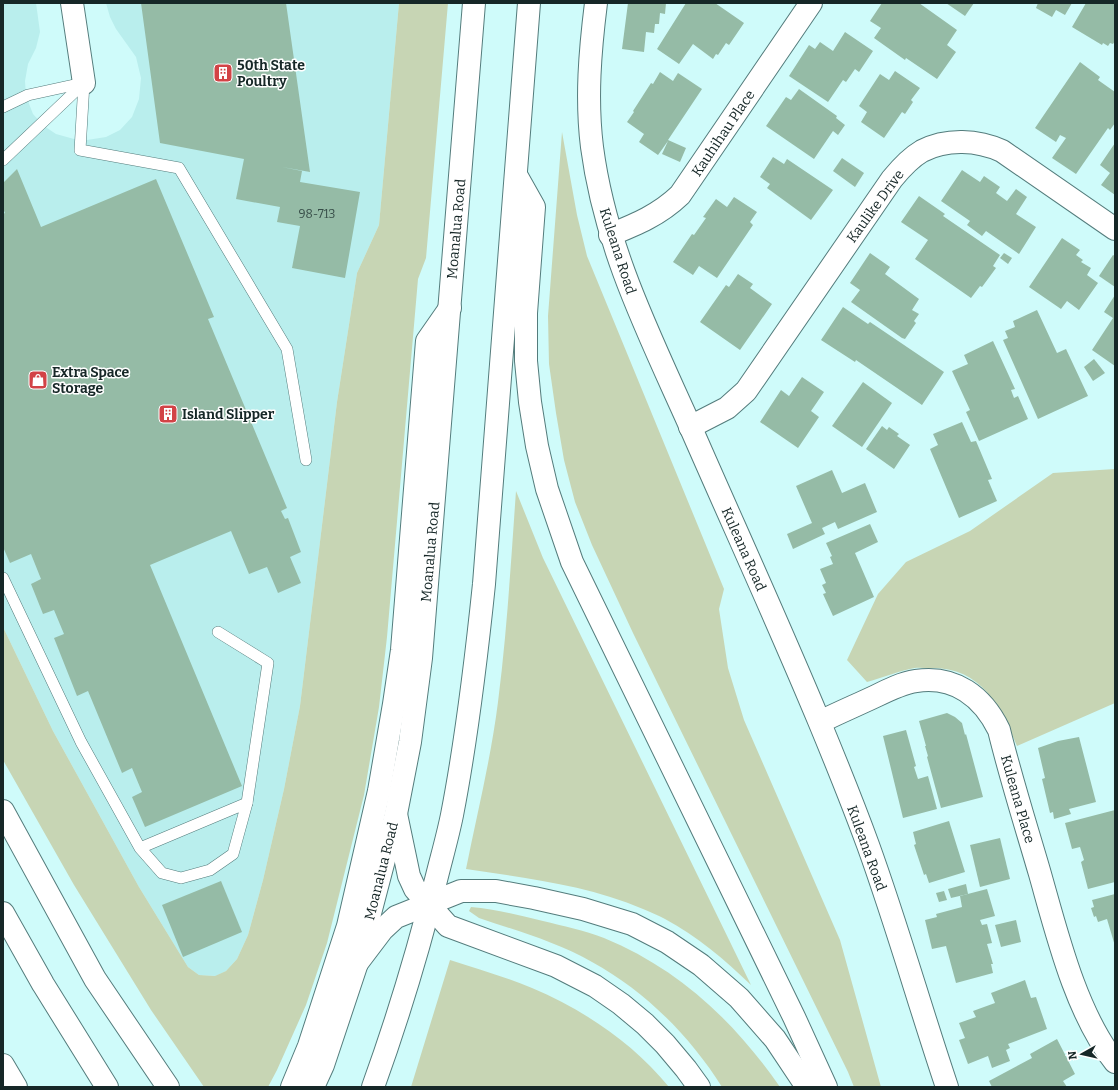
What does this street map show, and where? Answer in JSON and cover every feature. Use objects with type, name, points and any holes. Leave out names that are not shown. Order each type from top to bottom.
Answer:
[{"type":"main road","points":[[72,3],[84,83]]},
{"type":"main road","name":"Moanalua Road","points":[[314,1087],[358,963],[396,814],[410,742],[421,658],[474,3]]},
{"type":"main road","points":[[373,1087],[407,987],[452,816],[478,650],[530,3]]},
{"type":"main road","name":"Kuleana Road","points":[[596,3],[590,54],[589,91],[591,131],[592,146],[601,197],[610,235],[639,313],[820,722],[868,846],[947,1087]]},
{"type":"main road","name":"Kauhihau Place","points":[[610,235],[654,215],[668,207],[680,195],[812,3]]},
{"type":"main road","name":"Kaulike Drive","points":[[690,427],[727,408],[746,391],[892,178],[913,158],[923,151],[948,143],[966,142],[990,146],[1002,151],[1115,229]]},
{"type":"main road","points":[[516,174],[534,207],[526,313],[526,361],[530,402],[537,446],[557,523],[572,562],[794,1017],[826,1087]]},
{"type":"main road","points":[[292,1087],[309,1046],[348,926],[379,791],[402,650],[427,341],[450,308]]},
{"type":"main road","name":"Kuleana Place","points":[[820,722],[893,688],[915,681],[939,681],[950,683],[971,694],[988,710],[999,730],[1071,978],[1090,1021],[1115,1062]]},
{"type":"main road","points":[[3,811],[95,979],[168,1087]]},
{"type":"main road","points":[[396,814],[408,876],[416,889],[448,926],[556,966],[594,986],[621,1004],[645,1024],[665,1044],[699,1087]]},
{"type":"main road","points":[[358,963],[382,930],[396,917],[410,910],[430,904],[461,891],[496,891],[583,909],[632,924],[667,942],[701,966],[740,998],[775,1039],[808,1087]]},
{"type":"main road","points":[[3,913],[44,984],[107,1087]]},
{"type":"main road","points":[[3,1065],[16,1087]]},
{"type":"lane","points":[[3,107],[28,96],[84,83]]},
{"type":"lane","points":[[3,160],[84,83]]},
{"type":"lane","points":[[84,83],[80,150],[179,168],[287,349],[306,460]]},
{"type":"lane","points":[[3,578],[81,742],[140,848],[162,874],[181,878],[210,870],[233,854],[247,803],[268,664],[218,632]]},
{"type":"lane","points":[[140,848],[247,803]]},
{"type":"shaded area","points":[[3,3],[36,3],[40,32],[36,48],[28,64],[25,81],[26,96],[33,114],[44,126],[56,134],[74,139],[87,140],[106,137],[120,130],[132,117],[139,99],[141,78],[136,57],[116,29],[110,17],[106,3],[399,3],[379,225],[357,273],[337,402],[300,706],[284,789],[263,880],[248,935],[237,959],[226,971],[216,976],[199,975],[188,967],[139,887],[53,731],[3,627]]},
{"type":"green space","points":[[399,3],[448,3],[426,258],[418,279],[387,637],[379,707],[364,795],[327,943],[306,1005],[268,1087],[204,1087],[151,1010],[74,885],[3,760],[3,627],[53,731],[139,887],[188,967],[199,975],[215,976],[226,971],[237,959],[248,935],[263,880],[284,789],[300,706],[337,402],[357,273],[379,225]]},
{"type":"green space","points":[[562,132],[577,215],[587,256],[724,589],[719,609],[728,668],[744,720],[840,940],[881,1087],[854,1087],[633,633],[592,545],[575,502],[564,460],[549,364],[548,316]]},
{"type":"green space","points":[[1115,469],[1115,703],[1017,746],[1003,716],[986,691],[975,681],[962,674],[947,669],[915,668],[867,682],[847,660],[878,594],[906,562],[970,531],[1053,473]]},
{"type":"green space","points":[[516,491],[543,558],[751,985],[721,958],[688,933],[665,919],[643,909],[600,894],[556,883],[466,869],[488,765],[498,702],[506,623]]},
{"type":"green space","points":[[471,907],[507,912],[589,933],[604,938],[657,965],[681,981],[724,1019],[744,1040],[780,1087],[722,1087],[696,1050],[681,1033],[665,1016],[630,987],[579,955],[537,937],[479,918],[469,911]]},
{"type":"green space","points":[[450,960],[522,984],[589,1017],[624,1042],[640,1056],[669,1087],[411,1087]]},
{"type":"building","name":"50th State Poultry","points":[[141,3],[286,3],[310,172],[282,167],[302,171],[300,182],[360,192],[345,278],[292,268],[300,226],[277,222],[280,207],[236,199],[244,159],[160,143]]},
{"type":"building","points":[[628,3],[666,3],[665,14],[660,13],[659,24],[655,24],[654,33],[646,32],[644,52],[622,49]]},
{"type":"building","points":[[686,3],[715,3],[744,23],[729,45],[726,43],[718,55],[716,54],[713,59],[693,44],[679,64],[657,49]]},
{"type":"building","points":[[882,3],[919,3],[957,30],[947,45],[956,52],[937,79],[906,58],[905,60],[874,38],[881,28],[870,21]]},
{"type":"building","points":[[946,3],[974,3],[965,16]]},
{"type":"building","points":[[1038,3],[1072,3],[1065,15],[1056,10],[1052,17],[1036,8]]},
{"type":"building","points":[[1086,3],[1115,3],[1115,41],[1113,44],[1110,43],[1108,46],[1103,43],[1102,45],[1072,27]]},
{"type":"building","points":[[845,32],[873,51],[859,72],[855,69],[846,82],[843,80],[828,102],[789,76],[809,45],[815,49],[820,42],[833,51]]},
{"type":"building","points":[[1080,62],[1100,77],[1098,80],[1115,92],[1115,123],[1110,130],[1108,128],[1076,174],[1052,158],[1066,138],[1060,135],[1056,142],[1035,128]]},
{"type":"building","points":[[895,71],[920,88],[911,100],[913,102],[905,114],[902,112],[884,138],[861,122],[867,112],[859,106],[880,74],[889,80]]},
{"type":"building","points":[[660,72],[673,81],[678,73],[702,89],[668,140],[686,148],[680,162],[662,154],[668,141],[658,155],[639,142],[644,134],[627,122],[651,83],[653,84]]},
{"type":"building","points":[[799,89],[837,116],[836,118],[845,125],[838,135],[833,131],[814,159],[766,126],[786,97],[791,100]]},
{"type":"building","points":[[1115,143],[1115,195],[1101,185],[1110,173],[1100,165]]},
{"type":"building","points":[[773,157],[784,164],[787,159],[833,190],[811,220],[767,188],[770,184],[760,177]]},
{"type":"building","points":[[842,158],[864,173],[855,187],[833,171]]},
{"type":"building","points":[[17,169],[41,227],[156,179],[214,317],[208,319],[287,508],[281,511],[285,519],[288,518],[301,552],[290,557],[301,583],[278,593],[267,567],[249,574],[231,531],[150,565],[242,786],[145,827],[132,797],[142,792],[132,768],[122,773],[88,691],[77,696],[54,638],[64,634],[54,610],[43,614],[31,584],[41,579],[31,554],[10,563],[3,547],[3,214],[5,213],[3,209],[3,183]]},
{"type":"building","points":[[962,170],[980,182],[984,176],[1000,187],[996,193],[1007,201],[1016,189],[1027,197],[1016,214],[1036,227],[1019,254],[986,231],[982,236],[967,225],[970,221],[941,201]]},
{"type":"building","points":[[919,196],[945,214],[943,216],[1000,255],[993,266],[996,268],[982,287],[980,286],[971,298],[915,259],[928,240],[901,222]]},
{"type":"building","points":[[734,197],[757,212],[750,222],[753,225],[717,278],[699,266],[693,275],[673,262],[692,234],[694,235],[706,218],[703,217],[716,199],[727,207]]},
{"type":"building","points":[[1062,238],[1080,250],[1076,255],[1083,260],[1081,262],[1091,268],[1087,275],[1098,283],[1079,310],[1067,301],[1061,309],[1029,287]]},
{"type":"building","points":[[870,253],[890,267],[885,274],[919,299],[912,310],[919,314],[914,321],[916,323],[905,339],[851,302],[860,290],[850,283]]},
{"type":"building","points":[[1004,253],[1012,258],[1008,264],[1000,258]]},
{"type":"building","points":[[1113,255],[1115,256],[1115,287],[1099,276]]},
{"type":"building","points":[[738,274],[753,284],[750,288],[772,304],[740,350],[700,322],[726,285],[729,287]]},
{"type":"building","points":[[1115,295],[1115,366],[1092,350],[1113,318],[1104,312]]},
{"type":"building","points":[[843,307],[868,324],[870,322],[944,372],[922,405],[856,360],[855,362],[821,340]]},
{"type":"building","points":[[1037,310],[1057,353],[1066,349],[1088,396],[1038,419],[1003,340],[1008,338],[1005,331],[1015,327],[1013,321]]},
{"type":"building","points":[[993,341],[1015,389],[1011,390],[1014,398],[1018,396],[1028,419],[979,441],[966,412],[970,410],[952,371],[968,364],[964,355]]},
{"type":"building","points":[[1094,359],[1105,373],[1093,381],[1084,367]]},
{"type":"building","points":[[802,377],[824,392],[811,411],[819,417],[798,448],[760,422],[781,390],[789,396]]},
{"type":"building","points":[[863,382],[892,403],[862,447],[832,426]]},
{"type":"building","points":[[962,422],[971,442],[976,441],[992,479],[988,480],[997,501],[959,518],[930,449],[938,445],[933,434]]},
{"type":"building","points":[[882,426],[887,430],[889,427],[899,434],[897,436],[910,445],[894,469],[866,449]]},
{"type":"building","points":[[832,470],[842,493],[865,483],[877,512],[838,529],[835,522],[822,528],[825,534],[793,549],[787,534],[812,523],[796,486]]},
{"type":"building","points":[[870,524],[878,542],[855,553],[874,597],[833,616],[823,594],[826,593],[822,585],[826,583],[820,569],[833,564],[830,557],[832,556],[826,543]]},
{"type":"building","points":[[947,713],[962,723],[983,797],[941,808],[919,721]]},
{"type":"building","points":[[906,730],[918,779],[928,776],[937,809],[903,818],[883,736]]},
{"type":"building","points":[[1079,737],[1096,802],[1069,809],[1071,814],[1054,819],[1053,812],[1050,813],[1042,779],[1045,778],[1038,748],[1058,741]]},
{"type":"building","points":[[1115,810],[1115,882],[1088,889],[1081,862],[1084,860],[1080,847],[1072,849],[1065,823]]},
{"type":"building","points":[[949,821],[965,872],[929,883],[926,874],[924,875],[914,845],[916,844],[913,832]]},
{"type":"building","points":[[1000,838],[1010,879],[980,887],[970,845]]},
{"type":"building","points":[[221,881],[242,932],[183,957],[162,905]]},
{"type":"building","points":[[966,884],[968,894],[951,898],[948,889]]},
{"type":"building","points":[[987,889],[995,916],[980,920],[982,925],[987,924],[992,943],[987,944],[993,964],[991,964],[993,973],[956,983],[946,946],[932,949],[925,920],[937,917],[936,914],[962,907],[960,896]]},
{"type":"building","points":[[944,891],[947,900],[939,902],[936,893]]},
{"type":"building","points":[[1115,894],[1115,946],[1107,919],[1098,922],[1096,916],[1094,917],[1091,908],[1094,907],[1092,900]]},
{"type":"building","points":[[1016,920],[1021,942],[1001,947],[995,925]]},
{"type":"building","points":[[1025,980],[1031,998],[1036,997],[1047,1029],[1008,1044],[1010,1048],[1006,1050],[1010,1061],[992,1068],[988,1056],[968,1064],[959,1040],[965,1038],[959,1023],[976,1017],[973,1011],[995,1003],[991,993]]},
{"type":"building","points":[[1057,1039],[1075,1074],[1063,1081],[1067,1087],[992,1087],[989,1081],[1032,1058],[1030,1054]]},
{"type":"place","name":"50th State Poultry","points":[[223,73]]},
{"type":"place","name":"Extra Space Storage","points":[[38,380]]},
{"type":"place","name":"Island Slipper","points":[[168,414]]}]
